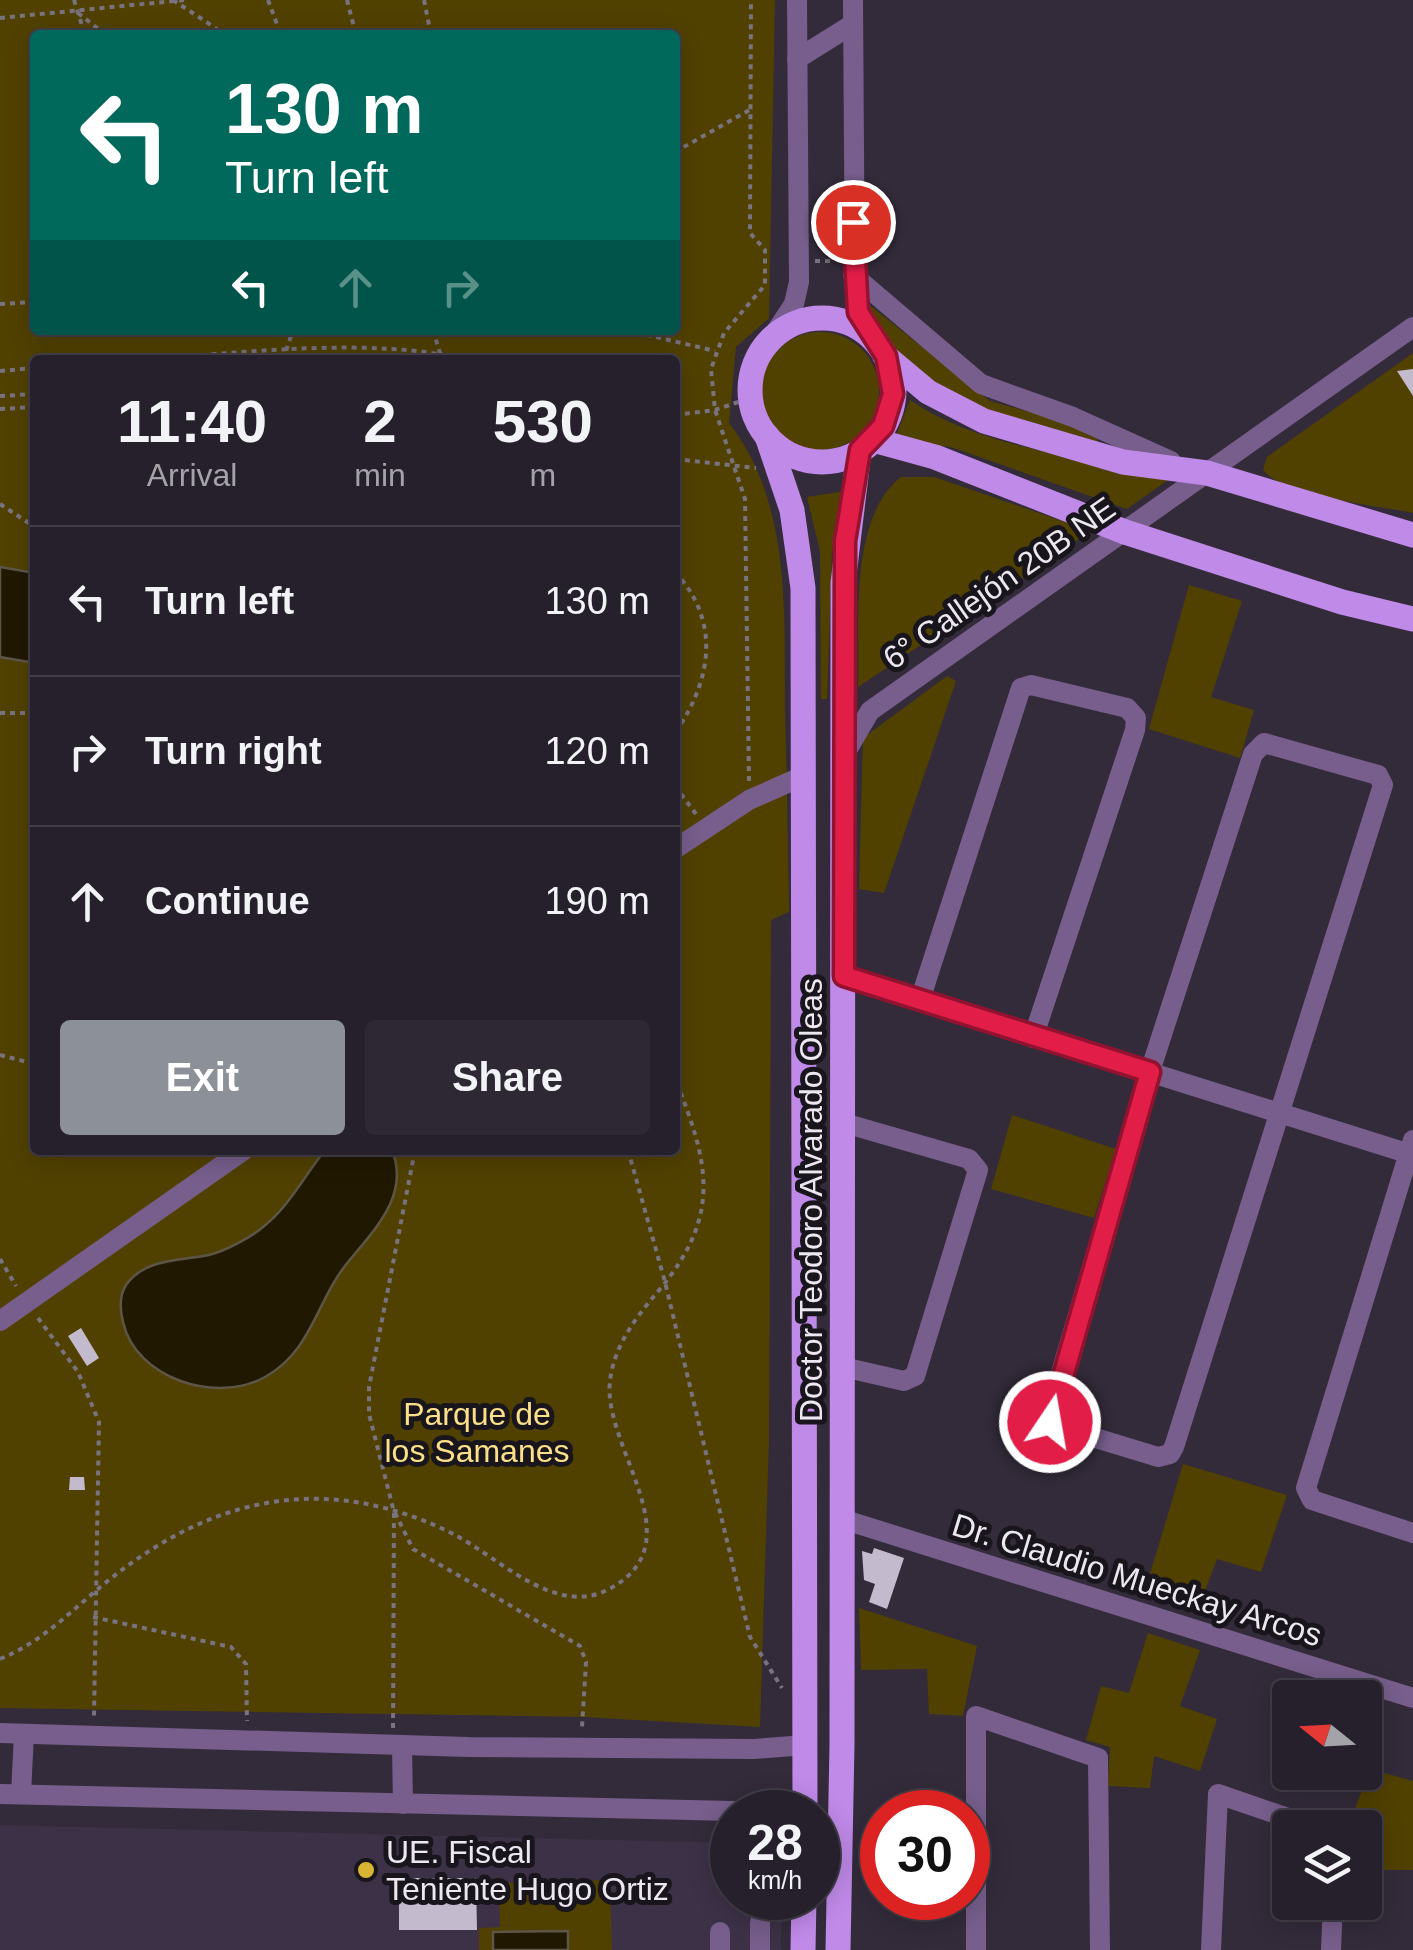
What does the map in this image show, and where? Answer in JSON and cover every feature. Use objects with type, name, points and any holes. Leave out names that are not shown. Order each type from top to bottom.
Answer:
[{"type":"main road","points":[[880,348],[893,394],[883,426],[866,445],[844,458],[810,461],[779,448],[767,436],[750,398],[757,358],[773,336],[806,319],[843,320],[880,348],[928,392],[984,420],[1123,462],[1201,472],[1413,535]]},
{"type":"main road","name":"Doctor Teodoro Alvarado Oleas","points":[[767,436],[792,510],[803,588],[805,1790]]},
{"type":"main road","points":[[866,445],[902,447],[1124,532],[1342,602],[1413,619]]},
{"type":"main road","name":"Doctor Teodoro Alvarado Oleas","points":[[838,1950],[844,569],[866,445]]},
{"type":"main road","points":[[855,490],[876,462],[902,447]]},
{"type":"main road","points":[[804,1920],[804,1950]]},
{"type":"street","points":[[773,336],[794,304],[799,282],[796,0]]},
{"type":"street","points":[[853,0],[854,275],[858,312],[880,348]]},
{"type":"street","points":[[797,59],[853,24]]},
{"type":"street","points":[[854,275],[994,391],[1073,416],[1201,472],[1413,327]]},
{"type":"street","name":"6° Callejón 20B NE","points":[[844,758],[848,742],[870,711],[1124,532],[1201,472]]},
{"type":"street","points":[[920,1000],[1021,688],[1031,685],[1127,708],[1136,718],[1134,730],[1033,1038]]},
{"type":"street","points":[[1270,744],[1378,775],[1382,790],[1279,1112],[1170,1454],[1158,1457],[1054,1425],[1049,1411],[1150,1072],[1256,749],[1270,744]]},
{"type":"street","points":[[680,846],[749,800],[803,776]]},
{"type":"street","points":[[844,976],[1033,1038],[1412,1150],[1306,1488],[1312,1500],[1413,1533]]},
{"type":"street","points":[[843,1367],[904,1381],[915,1376],[978,1170],[969,1159],[844,1124]]},
{"type":"street","points":[[0,1321],[237,1155]]},
{"type":"street","name":"Dr. Claudio Mueckay Arcos","points":[[842,1519],[1413,1698]]},
{"type":"street","points":[[976,1950],[976,1716],[1098,1758],[1100,1950]]},
{"type":"street","points":[[0,1733],[397,1745],[754,1750],[806,1744]]},
{"type":"street","points":[[24,1734],[11,1794],[710,1811]]},
{"type":"street","points":[[397,1745],[403,1804]]},
{"type":"street","points":[[1211,1950],[1218,1794],[1272,1813]]},
{"type":"street","points":[[1331,1950],[1332,1920]]},
{"type":"street","points":[[760,1922],[760,1950]]},
{"type":"path","points":[[74,0],[83,30]]},
{"type":"path","points":[[0,18],[184,0]]},
{"type":"path","points":[[268,0],[279,30]]},
{"type":"path","points":[[347,0],[355,30]]},
{"type":"path","points":[[424,0],[430,30]]},
{"type":"path","points":[[749,800],[745,498],[715,410],[711,369],[736,314],[764,285],[765,250],[750,233],[751,0]]},
{"type":"path","points":[[174,1],[218,30]]},
{"type":"path","points":[[78,12],[100,30]]},
{"type":"path","points":[[680,149],[753,108]]},
{"type":"path","points":[[0,304],[30,302]]},
{"type":"path","points":[[285,355],[292,335]]},
{"type":"path","points":[[435,335],[440,353]]},
{"type":"path","points":[[647,335],[716,352]]},
{"type":"path","points":[[208,355],[288,349],[448,355]]},
{"type":"path","points":[[0,371],[30,368]]},
{"type":"path","points":[[0,396],[30,394]]},
{"type":"path","points":[[680,414],[715,410],[750,398]]},
{"type":"path","points":[[0,409],[30,407]]},
{"type":"path","points":[[680,459],[780,472]]},
{"type":"path","points":[[0,504],[30,524]]},
{"type":"path","points":[[680,577],[694,592],[706,624],[708,651],[694,705],[680,725]]},
{"type":"path","points":[[0,713],[30,713]]},
{"type":"path","points":[[680,793],[707,828]]},
{"type":"path","points":[[0,1055],[30,1063]]},
{"type":"path","points":[[0,1659],[47,1634],[157,1544],[240,1506],[305,1500],[362,1503],[458,1536],[528,1581],[566,1596],[588,1598],[625,1579],[642,1556],[648,1530],[646,1510],[612,1415],[612,1362],[645,1306],[666,1282],[699,1219],[705,1182],[702,1150],[680,1091]]},
{"type":"path","points":[[397,1745],[394,1512],[370,1414],[370,1387],[415,1155]]},
{"type":"path","points":[[629,1155],[666,1282],[750,1637],[787,1696]]},
{"type":"path","points":[[0,1258],[26,1302],[78,1372],[100,1422],[92,1594],[93,1736]]},
{"type":"path","points":[[394,1512],[414,1548],[580,1646],[586,1662],[581,1747]]},
{"type":"path","points":[[93,1617],[230,1647],[246,1664],[246,1740]]},
{"type":"shaded area","points":[[0,567],[30,572],[30,662],[0,657]]},
{"type":"shaded area","points":[[321,1155],[393,1155],[397,1182],[387,1210],[337,1277],[293,1354],[265,1377],[224,1388],[181,1381],[144,1358],[131,1342],[123,1322],[122,1294],[134,1276],[153,1265],[209,1255],[237,1244],[272,1220]]},
{"type":"shaded area","name":"UE. Fiscal Teniente Hugo Ortiz","points":[[0,1825],[710,1842],[710,1920],[781,1920],[781,1950],[0,1950]]},
{"type":"shaded area","points":[[568,1931],[568,1950],[493,1950],[493,1932]]},
{"type":"green space","name":"Parque de los Samanes","points":[[0,0],[775,0],[769,318],[736,347],[729,423],[749,455],[774,524],[785,637],[789,912],[771,920],[769,1440],[760,1727],[583,1717],[0,1708]]},
{"type":"green space","points":[[867,303],[990,401],[1065,422],[1096,436],[1098,442],[996,413],[933,384],[906,363],[883,336]]},
{"type":"green space","points":[[820,332],[842,337],[862,349],[874,369],[879,391],[874,413],[862,433],[842,445],[820,450],[798,445],[778,433],[766,413],[761,391],[766,369],[778,349],[798,337]]},
{"type":"green space","points":[[1413,353],[1413,513],[1311,493],[1274,479],[1263,470],[1267,457]]},
{"type":"green space","points":[[910,400],[938,417],[1003,441],[1175,475],[1127,509],[951,447],[894,441]]},
{"type":"green space","points":[[901,477],[934,477],[1074,525],[1083,530],[1082,537],[858,687],[860,574],[865,545],[884,495]]},
{"type":"green space","points":[[845,491],[832,552],[827,699],[821,699],[820,551],[807,497]]},
{"type":"green space","points":[[1189,585],[1242,601],[1211,697],[1254,710],[1240,758],[1149,729]]},
{"type":"green space","points":[[947,676],[956,681],[884,893],[859,889],[863,738]]},
{"type":"green space","points":[[1012,1115],[1116,1149],[1094,1218],[991,1189]]},
{"type":"green space","points":[[1183,1464],[1287,1495],[1261,1572],[1217,1559],[1198,1610],[1144,1594]]},
{"type":"green space","points":[[859,1608],[977,1646],[963,1716],[929,1714],[927,1669],[861,1670]]},
{"type":"green space","points":[[1148,1633],[1200,1650],[1180,1706],[1217,1719],[1200,1771],[1154,1756],[1150,1788],[1108,1786],[1110,1747],[1086,1740],[1101,1686],[1129,1693]]},
{"type":"green space","points":[[1382,1772],[1413,1781],[1413,1870],[1382,1870],[1382,1810],[1354,1810],[1362,1790],[1382,1790]]},
{"type":"green space","points":[[610,1880],[612,1950],[479,1950],[479,1928],[500,1927],[499,1883]]},
{"type":"building","points":[[1413,369],[1413,396],[1397,371]]},
{"type":"building","points":[[81,1328],[99,1358],[87,1366],[68,1336]]},
{"type":"building","points":[[70,1477],[84,1477],[85,1490],[69,1490]]},
{"type":"building","points":[[874,1548],[904,1558],[887,1609],[869,1602],[875,1584],[864,1580],[862,1551],[872,1554]]},
{"type":"building","points":[[399,1878],[476,1878],[477,1930],[399,1930]]},
{"type":"place","name":"UE. Fiscal Teniente Hugo Ortiz","points":[[366,1870]]},
{"type":"route","points":[[853,222],[858,312],[886,356],[893,394],[883,426],[860,450],[845,541],[844,976],[1150,1072],[1049,1411],[1050,1422]]}]
